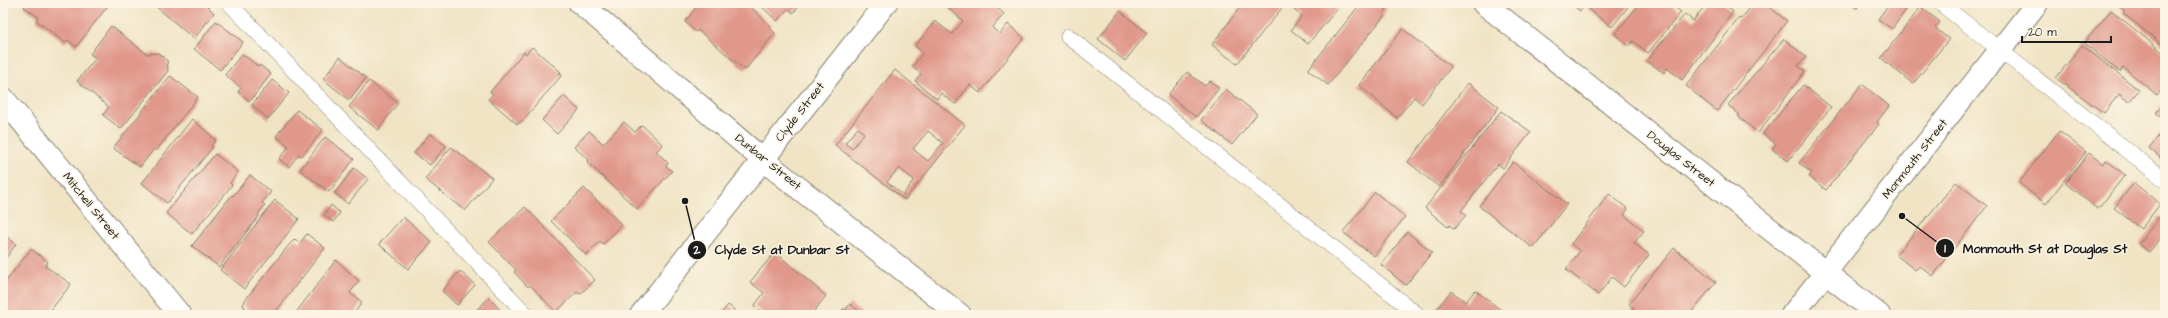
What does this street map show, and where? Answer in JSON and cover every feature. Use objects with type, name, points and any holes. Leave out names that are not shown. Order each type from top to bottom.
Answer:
[{"type":"street","name":"Dunbar Street","points":[[580,3],[763,160],[960,315]]},
{"type":"street","name":"Clyde Street","points":[[641,315],[886,3]]},
{"type":"street","name":"Douglas Street","points":[[1483,3],[1879,315]]},
{"type":"street","name":"Monmouth Street","points":[[1792,315],[2037,3]]},
{"type":"street","name":"Mitchell Street","points":[[3,98],[180,315]]},
{"type":"lane","points":[[229,3],[527,315]]},
{"type":"lane","points":[[1940,3],[2165,180]]},
{"type":"lane","points":[[1068,36],[1418,315]]},
{"type":"building","points":[[27,3],[110,3],[76,47],[68,40],[65,43],[36,20],[38,17],[24,7]]},
{"type":"building","points":[[152,3],[204,3],[214,13],[194,39]]},
{"type":"building","points":[[699,3],[746,3],[771,26],[769,27],[775,33],[745,70],[698,30],[696,32],[685,22]]},
{"type":"building","points":[[758,3],[802,3],[793,13],[788,9],[777,21]]},
{"type":"building","points":[[949,3],[992,3],[1004,14],[992,28],[1000,34],[1008,24],[1024,38],[980,93],[970,85],[955,104],[941,93],[937,99],[915,81],[921,74],[912,67],[923,53],[915,46],[935,21],[952,34],[963,21],[946,6]]},
{"type":"building","points":[[1243,3],[1286,3],[1237,64],[1212,45]]},
{"type":"building","points":[[1291,3],[1342,3],[1308,44],[1291,30],[1302,16],[1289,6]]},
{"type":"building","points":[[1361,3],[1380,3],[1387,9],[1383,14],[1385,15],[1328,85],[1308,70]]},
{"type":"building","points":[[1570,3],[1586,3],[1580,11]]},
{"type":"building","points":[[1592,3],[1631,3],[1612,27],[1588,9]]},
{"type":"building","points":[[1640,3],[1669,3],[1681,12],[1648,53],[1633,41],[1629,46],[1615,34]]},
{"type":"building","points":[[1707,3],[1723,3],[1733,12],[1682,80],[1667,68],[1664,73],[1647,61],[1685,14],[1693,21]]},
{"type":"building","points":[[1754,3],[1764,3],[1787,21],[1717,111],[1686,86],[1739,18],[1741,19]]},
{"type":"building","points":[[1851,3],[1861,3],[1857,8]]},
{"type":"building","points":[[1890,3],[1902,3],[1908,7],[1892,29],[1878,19]]},
{"type":"building","points":[[2160,3],[2165,7],[2165,47],[2123,13],[2125,11],[2116,4]]},
{"type":"building","points":[[1921,7],[1940,22],[1935,28],[1949,39],[1913,84],[1881,58]]},
{"type":"building","points":[[2111,10],[2165,54],[2165,85],[2157,95],[2123,67],[2120,72],[2084,43]]},
{"type":"building","points":[[1120,11],[1147,33],[1125,61],[1098,39]]},
{"type":"building","points":[[216,21],[243,42],[220,70],[194,49]]},
{"type":"building","points":[[111,26],[147,54],[158,53],[167,60],[168,71],[121,129],[103,115],[109,107],[77,81],[96,58],[90,54]]},
{"type":"building","points":[[1403,29],[1451,67],[1422,104],[1414,97],[1397,118],[1359,85]]},
{"type":"building","points":[[1784,39],[1806,57],[1798,66],[1805,71],[1758,133],[1738,116],[1740,115],[1728,105]]},
{"type":"building","points":[[2082,45],[2139,90],[2129,102],[2119,94],[2104,113],[2056,78]]},
{"type":"building","points":[[532,47],[561,72],[559,73],[562,75],[523,120],[517,124],[488,99],[493,94],[490,92],[524,52],[526,54]]},
{"type":"building","points":[[242,54],[271,74],[250,101],[238,92],[241,88],[225,75]]},
{"type":"building","points":[[340,57],[366,78],[349,100],[323,79]]},
{"type":"building","points":[[895,70],[965,125],[905,200],[835,145]],"holes":[[[858,128],[864,133],[852,149],[845,143]],[[928,131],[943,143],[928,161],[913,149]],[[899,168],[914,180],[903,195],[887,182]]]},
{"type":"building","points":[[1187,72],[1205,86],[1210,81],[1219,88],[1196,117],[1168,95]]},
{"type":"building","points":[[170,76],[198,97],[156,151],[154,149],[140,167],[113,148]]},
{"type":"building","points":[[272,80],[289,93],[268,119],[252,105]]},
{"type":"building","points":[[369,81],[398,103],[378,130],[349,107]]},
{"type":"building","points":[[1468,83],[1499,107],[1439,187],[1408,162]]},
{"type":"building","points":[[1862,84],[1889,106],[1877,122],[1879,124],[1826,190],[1809,176],[1812,173],[1799,163]]},
{"type":"building","points":[[1803,85],[1831,107],[1788,161],[1772,149],[1776,144],[1763,134]]},
{"type":"building","points":[[1226,89],[1257,114],[1232,145],[1201,120]]},
{"type":"building","points":[[564,96],[579,110],[557,134],[542,120]]},
{"type":"building","points":[[2162,105],[2165,107],[2165,120],[2156,113]]},
{"type":"building","points":[[297,110],[323,130],[302,156],[299,154],[289,167],[279,159],[289,146],[276,136]]},
{"type":"building","points":[[1501,111],[1531,132],[1503,168],[1498,164],[1461,211],[1466,215],[1454,229],[1450,225],[1448,227],[1425,208]]},
{"type":"building","points":[[192,119],[216,140],[211,146],[213,147],[167,203],[142,183]]},
{"type":"building","points":[[624,122],[635,132],[642,125],[663,145],[656,151],[668,163],[666,166],[672,171],[637,209],[587,162],[589,160],[574,147],[589,131],[603,144]]},
{"type":"building","points":[[2165,128],[2165,162],[2149,148]]},
{"type":"building","points":[[2059,131],[2086,152],[2046,204],[2019,183]]},
{"type":"building","points":[[430,133],[446,146],[430,165],[414,153]]},
{"type":"building","points":[[325,137],[354,159],[329,192],[300,170]]},
{"type":"building","points":[[451,147],[492,178],[465,211],[425,179]]},
{"type":"building","points":[[2089,153],[2103,164],[2106,160],[2125,175],[2098,209],[2065,183]]},
{"type":"building","points":[[215,154],[238,172],[230,183],[232,185],[192,234],[166,213]]},
{"type":"building","points":[[1513,162],[1567,204],[1533,248],[1479,206]]},
{"type":"building","points":[[354,168],[368,179],[348,204],[335,193]]},
{"type":"building","points":[[250,175],[271,192],[262,203],[265,205],[258,215],[259,216],[219,267],[192,246],[232,195],[233,196]]},
{"type":"building","points":[[1956,182],[1987,206],[1933,276],[1920,266],[1915,270],[1896,255]]},
{"type":"building","points":[[2134,183],[2160,204],[2141,229],[2114,208]]},
{"type":"building","points":[[584,188],[622,225],[603,244],[600,241],[586,255],[551,221]]},
{"type":"building","points":[[1375,192],[1405,217],[1374,256],[1343,232]]},
{"type":"building","points":[[1609,194],[1628,209],[1624,215],[1644,231],[1634,243],[1649,255],[1624,287],[1612,277],[1598,295],[1566,269],[1580,251],[1571,244]]},
{"type":"building","points":[[275,200],[299,219],[244,289],[220,270]]},
{"type":"building","points":[[331,205],[340,213],[333,222],[324,215]]},
{"type":"building","points":[[525,207],[595,280],[580,294],[577,292],[556,312],[530,285],[528,287],[514,272],[516,270],[489,242]]},
{"type":"building","points":[[2160,216],[2165,220],[2165,233],[2149,252],[2139,244]]},
{"type":"building","points":[[403,217],[432,242],[408,269],[379,244]]},
{"type":"building","points":[[1407,232],[1432,252],[1406,285],[1381,265]]},
{"type":"building","points":[[3,234],[16,244],[3,262]]},
{"type":"building","points":[[307,234],[325,248],[273,315],[255,315],[243,306],[245,300],[289,245],[295,239],[300,243]]},
{"type":"building","points":[[1674,248],[1716,282],[1689,315],[1628,315],[1634,308],[1629,304]]},
{"type":"building","points":[[31,249],[48,262],[45,266],[71,284],[47,315],[3,315],[3,285]]},
{"type":"building","points":[[775,252],[826,296],[811,315],[766,315],[754,306],[764,293],[750,282]]},
{"type":"building","points":[[336,260],[359,281],[350,293],[362,302],[353,315],[294,315]]},
{"type":"building","points":[[460,271],[475,285],[457,305],[442,291]]},
{"type":"building","points":[[1475,290],[1502,311],[1499,315],[1443,315],[1436,310],[1451,291],[1466,302]]},
{"type":"building","points":[[489,298],[505,315],[471,315]]},
{"type":"building","points":[[850,304],[864,315],[838,315],[843,309],[845,311]]},
{"type":"building","points":[[728,305],[741,315],[720,315]]},
{"type":"place","name":"Clyde St at Dunbar St","points":[[685,201]]},
{"type":"place","name":"Monmouth St at Douglas St","points":[[1902,216]]}]
